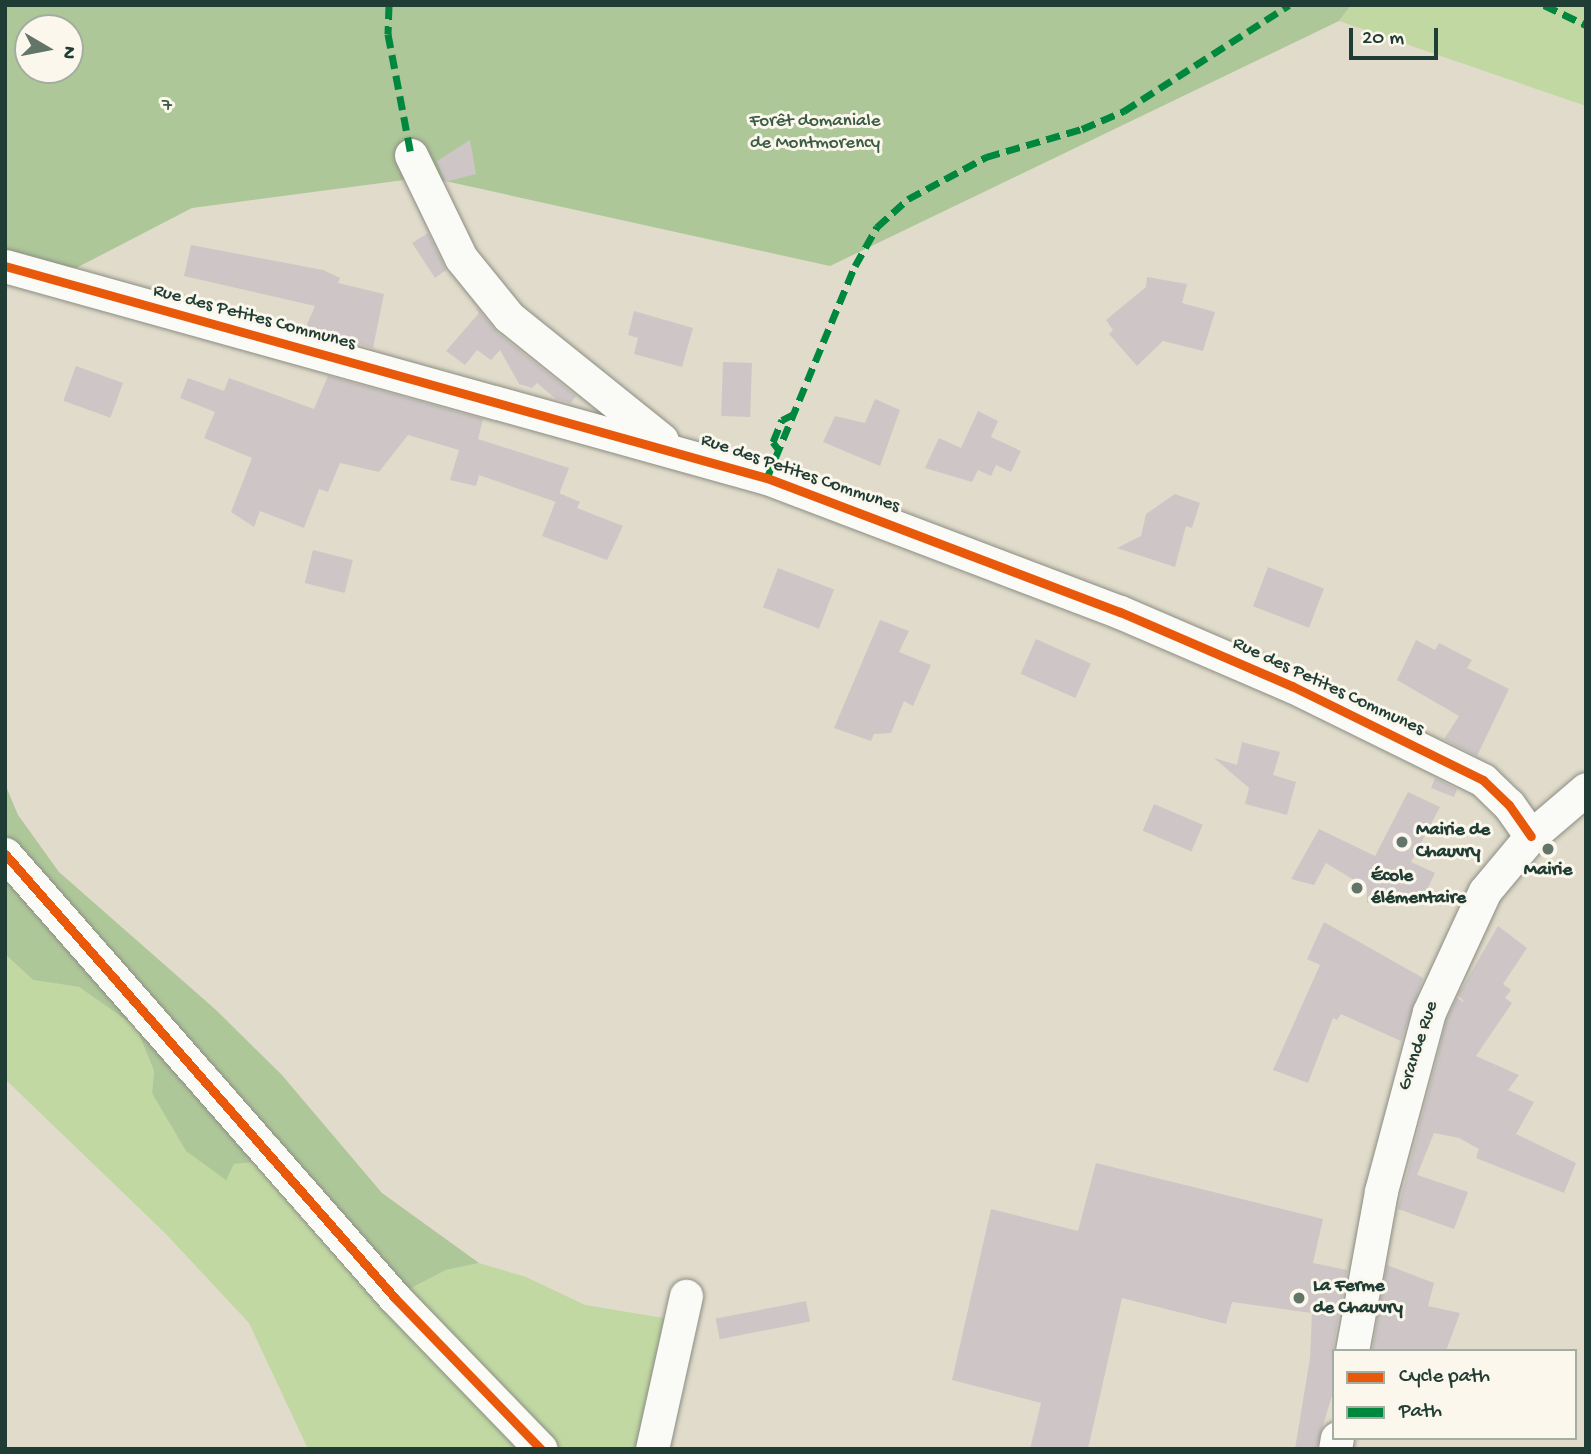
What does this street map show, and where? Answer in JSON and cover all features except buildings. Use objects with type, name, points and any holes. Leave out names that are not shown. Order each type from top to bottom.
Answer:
[{"type":"street","points":[[411,155],[461,258],[509,317],[672,449]]},
{"type":"street","name":"Rue des Petites Communes","points":[[5,265],[672,449],[767,478],[1120,612],[1292,687],[1483,780],[1509,805],[1531,836]]},
{"type":"street","name":"Grande Rue","points":[[1352,1349],[1381,1191],[1429,1012],[1485,891],[1531,836],[1586,789]]},
{"type":"street","points":[[5,854],[394,1297],[541,1449]]},
{"type":"street","points":[[652,1449],[686,1296]]},
{"type":"green space","name":"Forêt domaniale de Montmorency","points":[[5,5],[1351,5],[1339,21],[830,266],[427,177],[192,208],[51,281],[5,266]]},
{"type":"green space","points":[[1351,5],[1586,5],[1586,106],[1339,21]]},
{"type":"green space","points":[[5,784],[18,815],[59,872],[216,1010],[281,1074],[382,1193],[479,1263],[446,1270],[394,1297],[255,1162],[234,1164],[226,1180],[186,1151],[152,1093],[154,1071],[136,1027],[79,987],[33,980],[5,954]]},
{"type":"green space","points":[[5,954],[33,980],[79,987],[136,1027],[154,1071],[152,1093],[234,1164],[255,1162],[394,1297],[446,1270],[479,1263],[526,1277],[585,1305],[681,1321],[648,1449],[308,1449],[249,1323],[165,1233],[5,1079]]},
{"type":"marked path","points":[[389,5],[388,34],[411,155]]},
{"type":"marked path","points":[[767,478],[855,266],[877,227],[908,199],[986,157],[1082,129],[1124,111],[1289,5]]},
{"type":"marked path","points":[[1544,5],[1586,25]]},
{"type":"marked path","points":[[779,450],[773,442],[782,420],[794,414]]},
{"type":"cycle path","points":[[5,266],[767,478],[1120,612],[1292,686],[1483,780],[1509,805],[1531,836]]},
{"type":"cycle path","points":[[5,854],[394,1297],[541,1449]]},
{"type":"place","name":"Mairie de Chauvry","points":[[1402,842]]},
{"type":"place","name":"Mairie","points":[[1548,849]]},
{"type":"place","name":"École élémentaire","points":[[1357,888]]},
{"type":"place","name":"La Ferme de Chauvry","points":[[1299,1298]]},
{"type":"park label","name":"7","points":[[167,107]]}]
